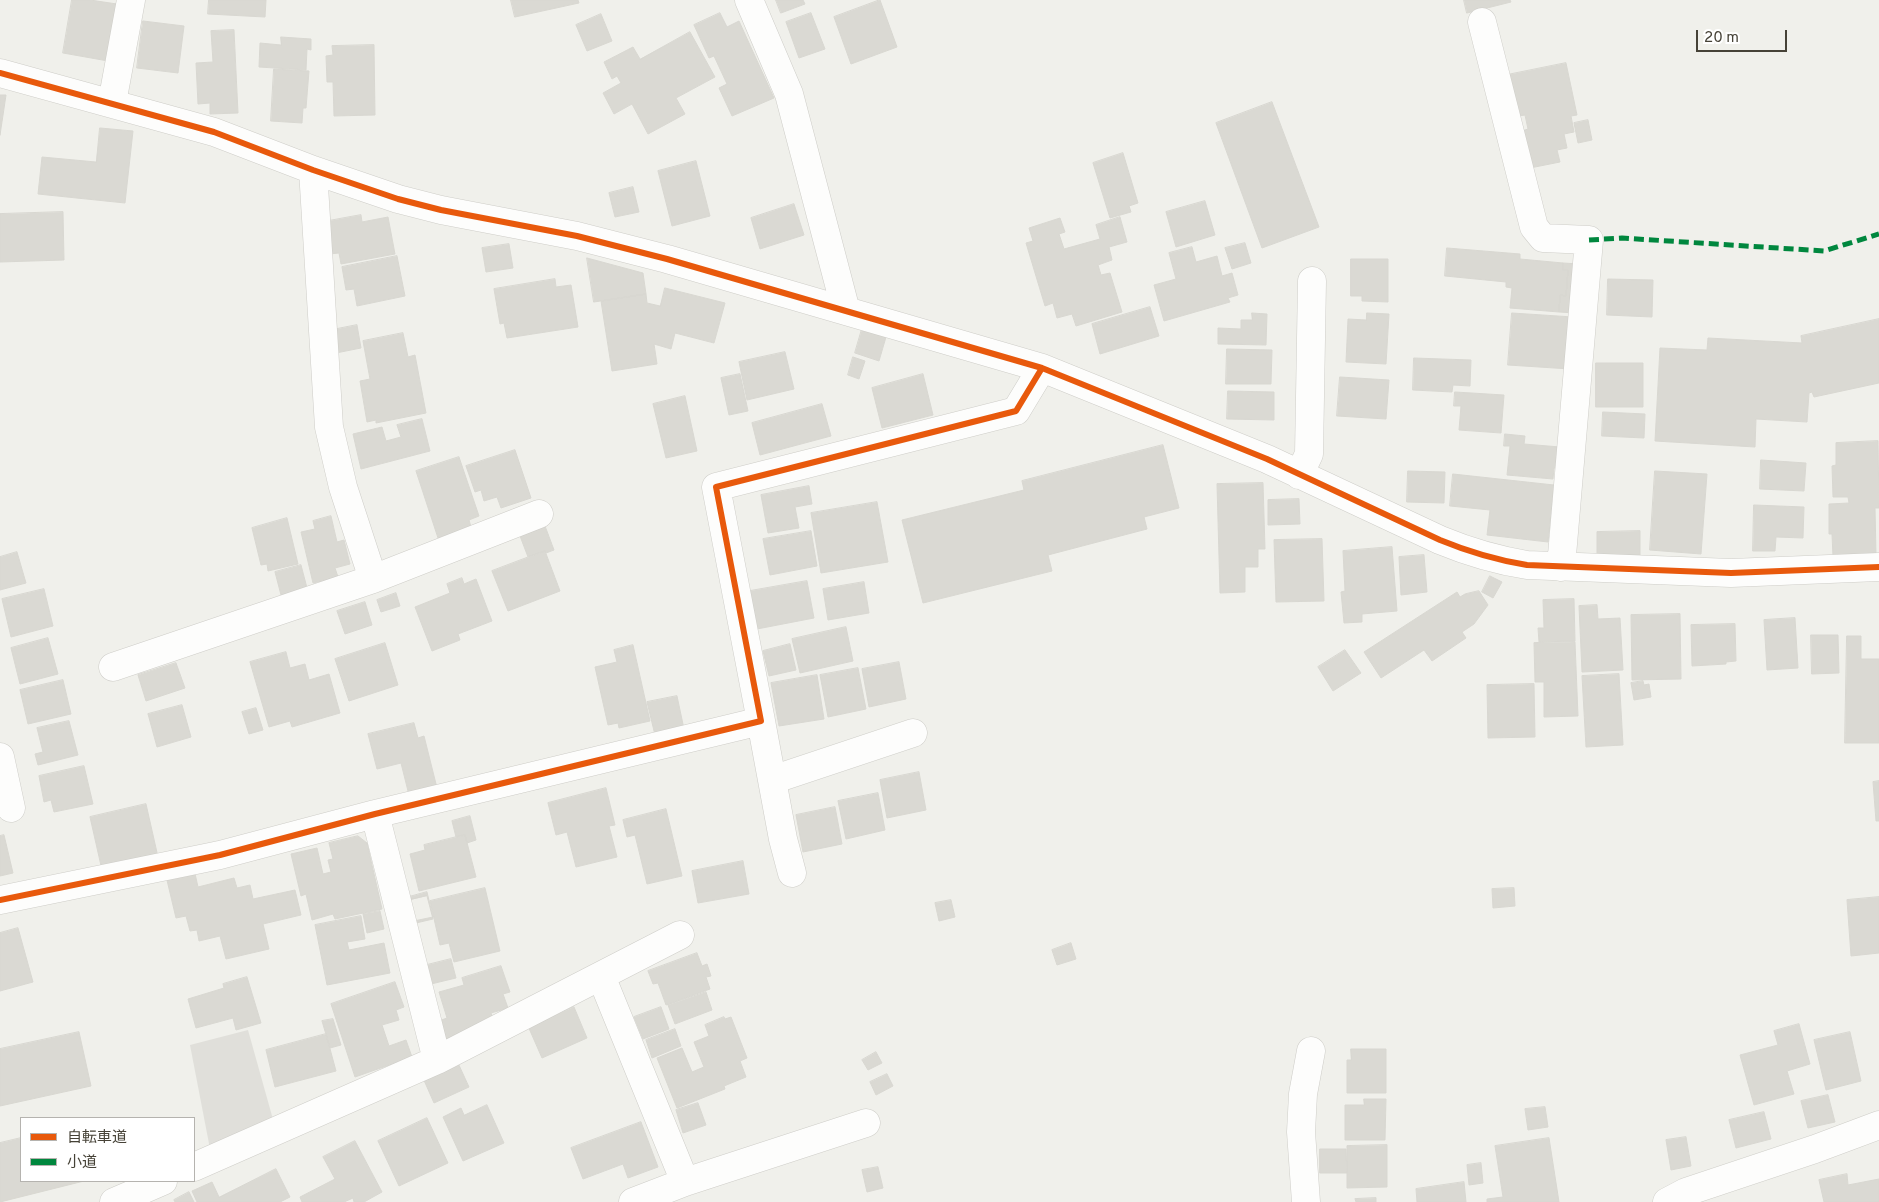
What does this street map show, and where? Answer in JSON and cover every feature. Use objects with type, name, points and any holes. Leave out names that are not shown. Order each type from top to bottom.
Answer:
[{"type":"street","points":[[112,103],[131,0]]},
{"type":"street","points":[[749,0],[789,94],[846,311]]},
{"type":"street","points":[[1482,22],[1534,227],[1543,238],[1589,240],[1561,567]]},
{"type":"street","points":[[0,73],[214,132],[313,170],[398,198],[442,210],[604,243],[676,262],[1042,368],[1267,459],[1466,551],[1495,559],[1519,564],[1561,567],[1730,573],[1879,567]]},
{"type":"street","points":[[313,170],[329,427],[343,487],[373,579]]},
{"type":"street","points":[[1299,475],[1309,454],[1312,281]]},
{"type":"street","points":[[792,873],[783,839],[716,487],[1016,411],[1042,368]]},
{"type":"street","points":[[113,667],[373,579],[540,514]]},
{"type":"street","points":[[0,900],[220,855],[375,814],[761,721]]},
{"type":"street","points":[[772,780],[912,733]]},
{"type":"street","points":[[0,757],[11,808]]},
{"type":"street","points":[[375,814],[437,1060]]},
{"type":"street","points":[[195,1167],[437,1060],[680,935]]},
{"type":"street","points":[[601,976],[685,1182]]},
{"type":"street","points":[[1306,1202],[1301,1132],[1303,1094],[1311,1051]]},
{"type":"street","points":[[633,1202],[685,1182],[866,1123]]},
{"type":"street","points":[[1667,1202],[1686,1192],[1815,1149],[1879,1125]]},
{"type":"street","points":[[114,1202],[161,1182]]},
{"type":"shaded area","points":[[248,1030],[274,1123],[211,1154],[190,1045]]},
{"type":"building","points":[[72,0],[90,0],[117,4],[108,61],[63,53]]},
{"type":"building","points":[[209,0],[266,0],[265,17],[208,14]]},
{"type":"building","points":[[511,0],[578,0],[579,3],[515,17]]},
{"type":"building","points":[[776,0],[803,0],[805,4],[781,13]]},
{"type":"building","points":[[880,0],[897,47],[851,64],[834,17]]},
{"type":"building","points":[[1464,0],[1510,0],[1511,2],[1467,13]]},
{"type":"building","points":[[720,13],[727,27],[739,21],[774,98],[732,116],[719,88],[727,84],[714,56],[709,58],[694,25]]},
{"type":"building","points":[[811,13],[825,49],[799,58],[786,22]]},
{"type":"building","points":[[601,14],[612,41],[587,51],[576,25]]},
{"type":"building","points":[[143,21],[184,26],[178,73],[137,68]]},
{"type":"building","points":[[234,30],[238,113],[210,114],[210,103],[198,104],[196,63],[213,62],[211,31]]},
{"type":"building","points":[[690,32],[715,77],[676,98],[685,114],[648,134],[632,104],[614,114],[603,93],[621,83],[617,76],[612,79],[604,62],[633,47],[640,59]]},
{"type":"building","points":[[281,37],[311,39],[311,50],[307,49],[306,70],[259,67],[260,43],[281,45]]},
{"type":"building","points":[[374,45],[375,115],[334,116],[333,82],[327,82],[326,56],[333,55],[332,46]]},
{"type":"building","points":[[1566,63],[1577,115],[1571,116],[1574,132],[1564,134],[1567,148],[1557,150],[1560,162],[1530,168],[1522,131],[1528,129],[1525,115],[1519,116],[1514,92],[1511,93],[1507,75]]},
{"type":"building","points":[[274,69],[309,71],[306,108],[303,108],[302,123],[271,121]]},
{"type":"building","points":[[0,95],[6,95],[0,135]]},
{"type":"building","points":[[1272,102],[1319,227],[1262,248],[1216,123]]},
{"type":"building","points":[[1588,120],[1592,140],[1578,143],[1574,123]]},
{"type":"building","points":[[100,128],[133,131],[125,203],[38,194],[42,157],[96,162]]},
{"type":"building","points":[[1123,153],[1138,203],[1129,206],[1131,212],[1110,218],[1093,163]]},
{"type":"building","points":[[696,161],[710,216],[672,226],[658,171]]},
{"type":"building","points":[[633,187],[639,212],[615,217],[609,193]]},
{"type":"building","points":[[1205,201],[1215,235],[1176,247],[1166,212]]},
{"type":"building","points":[[794,204],[804,235],[760,249],[751,218]]},
{"type":"building","points":[[63,212],[64,260],[0,262],[0,214]]},
{"type":"building","points":[[361,215],[362,222],[388,217],[395,254],[341,264],[339,253],[329,254],[323,222]]},
{"type":"building","points":[[1120,217],[1127,242],[1109,247],[1112,260],[1098,265],[1101,275],[1110,273],[1122,312],[1076,326],[1072,314],[1057,318],[1053,303],[1045,306],[1026,243],[1033,241],[1029,228],[1060,218],[1065,232],[1059,234],[1064,249],[1100,239],[1096,225]]},
{"type":"building","points":[[1245,243],[1251,263],[1232,269],[1225,248]]},
{"type":"building","points":[[509,244],[513,268],[486,272],[482,248]]},
{"type":"building","points":[[1192,247],[1196,262],[1217,256],[1222,276],[1232,273],[1238,295],[1228,298],[1230,302],[1164,321],[1154,285],[1176,279],[1169,253]]},
{"type":"building","points":[[1447,248],[1520,254],[1520,259],[1563,263],[1563,270],[1568,270],[1566,296],[1560,295],[1559,312],[1510,308],[1512,288],[1506,287],[1506,282],[1445,276]]},
{"type":"building","points":[[397,256],[405,296],[357,306],[354,289],[346,290],[342,267]]},
{"type":"building","points":[[587,258],[643,273],[646,294],[594,302]]},
{"type":"building","points":[[1351,259],[1388,259],[1388,302],[1362,301],[1362,296],[1351,296]]},
{"type":"building","points":[[1563,263],[1579,264],[1575,313],[1559,312],[1560,295],[1566,296],[1568,270],[1563,270]]},
{"type":"building","points":[[555,279],[556,287],[571,285],[578,327],[507,338],[504,323],[500,324],[494,289]]},
{"type":"building","points":[[1608,279],[1653,280],[1652,317],[1607,315]]},
{"type":"building","points":[[665,288],[725,303],[714,343],[675,333],[671,349],[654,344],[657,364],[612,371],[601,301],[646,294],[647,303],[660,306]]},
{"type":"building","points":[[1150,307],[1159,336],[1100,354],[1092,324]]},
{"type":"building","points":[[1252,313],[1267,314],[1266,345],[1218,344],[1218,328],[1241,329],[1241,320],[1252,320]]},
{"type":"building","points":[[1367,313],[1389,314],[1386,364],[1346,362],[1348,319],[1366,320]]},
{"type":"building","points":[[1512,313],[1573,317],[1570,369],[1508,365]]},
{"type":"building","points":[[1879,319],[1879,383],[1814,397],[1812,392],[1809,393],[1807,422],[1756,419],[1755,447],[1655,441],[1660,348],[1707,350],[1708,338],[1802,343],[1801,336]]},
{"type":"building","points":[[357,325],[361,348],[336,353],[332,330]]},
{"type":"building","points":[[862,329],[886,337],[879,361],[855,353]]},
{"type":"building","points":[[403,333],[408,357],[415,355],[426,413],[376,423],[376,420],[367,422],[360,381],[370,379],[363,341]]},
{"type":"building","points":[[1227,349],[1272,350],[1271,384],[1226,384]]},
{"type":"building","points":[[785,352],[794,389],[747,400],[739,362]]},
{"type":"building","points":[[853,357],[865,361],[859,379],[848,375]]},
{"type":"building","points":[[1414,358],[1471,360],[1470,386],[1453,385],[1452,392],[1413,390]]},
{"type":"building","points":[[1596,363],[1643,363],[1643,407],[1596,407]]},
{"type":"building","points":[[740,374],[748,411],[729,415],[721,378]]},
{"type":"building","points":[[923,374],[933,415],[882,428],[872,388]]},
{"type":"building","points":[[1340,377],[1389,380],[1386,419],[1337,416]]},
{"type":"building","points":[[1228,391],[1274,392],[1274,420],[1227,419]]},
{"type":"building","points":[[1455,392],[1504,395],[1501,433],[1459,430],[1461,406],[1454,406]]},
{"type":"building","points":[[685,396],[697,451],[666,458],[653,404]]},
{"type":"building","points":[[822,404],[831,436],[760,455],[752,423]]},
{"type":"building","points":[[1603,412],[1645,414],[1644,438],[1602,436]]},
{"type":"building","points":[[422,419],[430,451],[361,469],[353,434],[382,427],[386,441],[401,437],[397,425]]},
{"type":"building","points":[[1505,434],[1525,436],[1524,444],[1560,447],[1557,468],[1554,468],[1553,479],[1507,475],[1510,446],[1504,446]]},
{"type":"building","points":[[1878,441],[1879,508],[1875,508],[1876,555],[1833,557],[1832,534],[1829,534],[1829,504],[1849,503],[1848,497],[1833,497],[1832,466],[1836,465],[1836,443]]},
{"type":"building","points":[[1163,445],[1179,508],[1144,517],[1147,529],[1048,555],[1052,571],[923,603],[902,520],[1024,490],[1022,481]]},
{"type":"building","points":[[515,450],[531,498],[501,508],[497,497],[484,501],[481,490],[475,492],[466,466]]},
{"type":"building","points":[[459,457],[479,516],[469,520],[471,527],[438,538],[416,471]]},
{"type":"building","points":[[1761,460],[1806,463],[1804,491],[1760,489]]},
{"type":"building","points":[[1408,471],[1445,472],[1444,503],[1407,502]]},
{"type":"building","points":[[1655,471],[1707,474],[1701,554],[1650,550]]},
{"type":"building","points":[[1453,474],[1554,485],[1548,542],[1487,535],[1490,510],[1450,506]]},
{"type":"building","points":[[1263,483],[1265,549],[1258,549],[1258,567],[1245,567],[1245,592],[1220,593],[1217,484]]},
{"type":"building","points":[[809,486],[812,504],[795,507],[799,528],[768,533],[761,495]]},
{"type":"building","points":[[1299,499],[1300,524],[1268,525],[1268,500]]},
{"type":"building","points":[[877,502],[888,562],[821,573],[811,513]]},
{"type":"building","points":[[1754,505],[1804,507],[1803,538],[1776,537],[1775,551],[1753,551]]},
{"type":"building","points":[[331,516],[337,542],[344,540],[350,564],[335,568],[338,577],[313,583],[301,532],[315,529],[313,521]]},
{"type":"building","points":[[287,518],[298,564],[268,571],[267,564],[261,565],[252,528]]},
{"type":"building","points":[[545,526],[554,550],[528,557],[520,536]]},
{"type":"building","points":[[811,531],[817,566],[770,575],[763,539]]},
{"type":"building","points":[[1640,531],[1640,555],[1597,555],[1597,532]]},
{"type":"building","points":[[1322,539],[1324,601],[1276,602],[1274,540]]},
{"type":"building","points":[[1392,547],[1397,611],[1362,614],[1362,622],[1344,623],[1341,592],[1345,591],[1343,551]]},
{"type":"building","points":[[545,551],[560,591],[508,611],[492,571]]},
{"type":"building","points":[[17,552],[26,583],[0,590],[0,557]]},
{"type":"building","points":[[1424,555],[1427,592],[1401,595],[1399,557]]},
{"type":"building","points":[[301,565],[307,588],[281,595],[275,572]]},
{"type":"building","points":[[1490,576],[1502,582],[1493,598],[1482,592]]},
{"type":"building","points":[[462,578],[464,584],[476,579],[492,621],[458,634],[460,640],[432,651],[415,607],[450,593],[447,584]]},
{"type":"building","points":[[807,581],[814,618],[757,629],[750,591]]},
{"type":"building","points":[[864,582],[869,613],[828,620],[823,589]]},
{"type":"building","points":[[44,589],[53,626],[11,637],[2,599]]},
{"type":"building","points":[[1479,591],[1488,605],[1474,624],[1462,632],[1466,638],[1432,661],[1424,650],[1381,678],[1364,652],[1457,592],[1460,597]]},
{"type":"building","points":[[396,593],[400,606],[381,612],[377,600]]},
{"type":"building","points":[[1574,599],[1575,641],[1539,642],[1538,628],[1544,628],[1543,600]]},
{"type":"building","points":[[365,602],[372,625],[345,634],[337,611]]},
{"type":"building","points":[[1597,605],[1598,619],[1620,618],[1623,670],[1582,672],[1579,606]]},
{"type":"building","points":[[1680,614],[1681,679],[1632,680],[1631,615]]},
{"type":"building","points":[[1795,618],[1798,668],[1767,670],[1764,620]]},
{"type":"building","points":[[1735,624],[1736,661],[1726,662],[1726,664],[1692,666],[1691,625]]},
{"type":"building","points":[[846,627],[853,661],[800,673],[792,639]]},
{"type":"building","points":[[1811,635],[1838,635],[1839,673],[1812,674]]},
{"type":"building","points":[[1847,636],[1861,636],[1861,659],[1879,659],[1879,743],[1845,743]]},
{"type":"building","points":[[48,638],[58,674],[20,684],[11,648]]},
{"type":"building","points":[[1575,642],[1578,716],[1544,717],[1544,682],[1535,682],[1534,643]]},
{"type":"building","points":[[385,643],[398,685],[349,701],[335,659]]},
{"type":"building","points":[[790,644],[796,670],[769,676],[763,651]]},
{"type":"building","points":[[633,645],[650,721],[619,728],[618,723],[608,725],[595,667],[617,662],[614,650]]},
{"type":"building","points":[[1345,650],[1361,673],[1333,691],[1318,667]]},
{"type":"building","points":[[286,652],[290,668],[305,664],[309,680],[329,674],[340,713],[292,727],[290,721],[269,727],[250,662]]},
{"type":"building","points":[[899,662],[906,699],[869,707],[862,669]]},
{"type":"building","points":[[176,663],[185,688],[146,701],[138,675]]},
{"type":"building","points":[[858,668],[866,709],[828,717],[820,675]]},
{"type":"building","points":[[1619,674],[1623,745],[1586,747],[1582,676]]},
{"type":"building","points":[[817,675],[824,719],[779,726],[771,683]]},
{"type":"building","points":[[63,680],[71,714],[28,724],[20,690]]},
{"type":"building","points":[[1643,681],[1644,685],[1649,684],[1651,697],[1634,700],[1631,683]]},
{"type":"building","points":[[1534,684],[1535,737],[1488,738],[1487,685]]},
{"type":"building","points":[[677,696],[684,729],[655,735],[647,702]]},
{"type":"building","points":[[182,705],[191,737],[157,747],[148,714]]},
{"type":"building","points":[[256,708],[263,730],[249,734],[242,712]]},
{"type":"building","points":[[69,721],[78,755],[38,765],[35,754],[43,752],[37,728]]},
{"type":"building","points":[[414,723],[418,738],[424,736],[437,788],[409,795],[401,763],[377,769],[368,734]]},
{"type":"building","points":[[84,766],[93,804],[54,812],[51,800],[44,802],[39,776]]},
{"type":"building","points":[[919,772],[926,810],[887,818],[880,780]]},
{"type":"building","points":[[1879,781],[1879,821],[1876,821],[1873,782]]},
{"type":"building","points":[[606,788],[615,825],[609,826],[617,857],[576,867],[567,832],[556,835],[548,803]]},
{"type":"building","points":[[878,793],[885,830],[846,839],[838,801]]},
{"type":"building","points":[[146,804],[158,857],[102,870],[90,817]]},
{"type":"building","points":[[835,807],[842,844],[803,852],[796,815]]},
{"type":"building","points":[[666,809],[682,876],[647,884],[635,835],[627,837],[623,820]]},
{"type":"building","points":[[470,816],[476,840],[467,843],[465,835],[456,837],[452,821]]},
{"type":"building","points":[[4,835],[13,873],[0,876],[0,836]]},
{"type":"building","points":[[465,835],[476,877],[419,891],[410,854],[425,850],[424,845]]},
{"type":"building","points":[[358,836],[367,843],[382,909],[335,919],[333,914],[312,920],[306,894],[301,896],[291,854],[317,848],[323,874],[331,872],[328,860],[333,859],[329,843]]},
{"type":"building","points":[[743,861],[749,894],[698,903],[692,871]]},
{"type":"building","points":[[194,869],[198,887],[234,878],[237,888],[250,885],[253,899],[295,890],[301,915],[263,924],[269,949],[226,959],[220,936],[199,941],[197,930],[190,931],[186,916],[176,918],[166,876]]},
{"type":"building","points":[[485,888],[500,951],[454,962],[449,943],[440,945],[430,901]]},
{"type":"building","points":[[1514,888],[1515,906],[1493,908],[1492,889]]},
{"type":"building","points":[[427,892],[433,917],[414,921],[409,897]]},
{"type":"building","points":[[427,896],[433,919],[416,923],[410,900]]},
{"type":"building","points":[[1879,897],[1879,953],[1851,956],[1847,900]]},
{"type":"building","points":[[951,900],[955,917],[939,921],[935,903]]},
{"type":"building","points":[[380,911],[384,929],[367,933],[363,914]]},
{"type":"building","points":[[361,916],[365,939],[347,942],[349,950],[384,943],[390,973],[327,985],[315,925]]},
{"type":"building","points":[[18,928],[33,982],[0,991],[0,933]]},
{"type":"building","points":[[1071,943],[1076,959],[1057,965],[1052,950]]},
{"type":"building","points":[[697,953],[702,966],[707,964],[711,976],[706,977],[710,989],[666,1005],[658,983],[653,984],[648,971]]},
{"type":"building","points":[[451,959],[456,978],[431,984],[427,965]]},
{"type":"building","points":[[501,966],[510,992],[503,994],[508,1008],[491,1013],[493,1018],[474,1025],[476,1031],[445,1040],[439,1021],[447,1018],[439,992],[464,985],[462,978]]},
{"type":"building","points":[[247,977],[261,1023],[236,1030],[233,1018],[196,1028],[188,999],[224,988],[223,984]]},
{"type":"building","points":[[395,982],[404,1007],[396,1010],[399,1020],[382,1025],[389,1046],[406,1040],[412,1057],[355,1077],[331,1004]]},
{"type":"building","points":[[706,992],[712,1010],[675,1024],[668,1005]]},
{"type":"building","points":[[574,1007],[587,1038],[542,1058],[528,1026]]},
{"type":"building","points":[[661,1007],[669,1029],[643,1039],[634,1017]]},
{"type":"building","points":[[724,1017],[725,1019],[731,1017],[747,1058],[740,1061],[746,1077],[724,1086],[725,1089],[677,1108],[657,1058],[682,1048],[692,1072],[704,1067],[694,1042],[709,1036],[705,1025]]},
{"type":"building","points":[[333,1019],[341,1045],[330,1048],[322,1021]]},
{"type":"building","points":[[1799,1024],[1810,1064],[1787,1071],[1794,1094],[1754,1105],[1740,1055],[1778,1045],[1774,1031]]},
{"type":"building","points":[[675,1029],[681,1046],[652,1058],[646,1040]]},
{"type":"building","points":[[79,1032],[91,1086],[0,1106],[0,1049]]},
{"type":"building","points":[[1850,1032],[1861,1081],[1826,1090],[1814,1040]]},
{"type":"building","points":[[326,1034],[336,1071],[275,1087],[266,1050]]},
{"type":"building","points":[[1351,1049],[1386,1049],[1386,1093],[1347,1093],[1347,1060],[1351,1060]]},
{"type":"building","points":[[876,1052],[882,1063],[868,1070],[862,1060]]},
{"type":"building","points":[[458,1063],[469,1087],[434,1103],[423,1078]]},
{"type":"building","points":[[887,1074],[893,1086],[876,1095],[870,1082]]},
{"type":"building","points":[[1828,1095],[1835,1122],[1808,1128],[1801,1101]]},
{"type":"building","points":[[1364,1099],[1386,1099],[1385,1140],[1345,1140],[1345,1105],[1364,1105]]},
{"type":"building","points":[[698,1103],[706,1125],[683,1133],[676,1110]]},
{"type":"building","points":[[487,1105],[504,1143],[463,1161],[443,1117],[461,1108],[464,1115]]},
{"type":"building","points":[[1545,1107],[1548,1127],[1528,1130],[1525,1109]]},
{"type":"building","points":[[1764,1112],[1771,1139],[1736,1148],[1729,1120]]},
{"type":"building","points":[[427,1118],[448,1163],[399,1186],[378,1141]]},
{"type":"building","points":[[641,1122],[658,1167],[628,1178],[623,1164],[583,1179],[571,1148]]},
{"type":"building","points":[[1686,1137],[1691,1166],[1671,1170],[1666,1140]]},
{"type":"building","points":[[20,1138],[20,1182],[80,1182],[0,1202],[0,1143]]},
{"type":"building","points":[[1549,1138],[1559,1202],[1487,1202],[1487,1199],[1503,1197],[1495,1146]]},
{"type":"building","points":[[355,1141],[382,1192],[364,1202],[354,1202],[353,1198],[344,1202],[302,1202],[300,1197],[335,1179],[323,1157]]},
{"type":"building","points":[[1387,1145],[1387,1187],[1347,1188],[1347,1146]]},
{"type":"building","points":[[1320,1149],[1346,1149],[1347,1173],[1320,1173]]},
{"type":"building","points":[[1481,1163],[1483,1183],[1469,1185],[1467,1165]]},
{"type":"building","points":[[878,1167],[883,1188],[867,1192],[862,1170]]},
{"type":"building","points":[[276,1169],[290,1197],[280,1202],[197,1202],[192,1191],[212,1182],[219,1197]]},
{"type":"building","points":[[1847,1174],[1848,1185],[1879,1179],[1879,1202],[1824,1202],[1819,1180]]},
{"type":"building","points":[[1464,1182],[1466,1202],[1417,1202],[1416,1189]]},
{"type":"building","points":[[189,1192],[194,1202],[175,1202],[174,1200]]},
{"type":"building","points":[[1376,1198],[1376,1202],[1356,1202],[1355,1199]]},
{"type":"marked path","points":[[1589,240],[1622,238],[1824,251],[1879,234]]},
{"type":"cycle path","points":[[0,73],[214,132],[313,170],[398,199],[441,210],[577,236],[667,259],[1042,368],[1267,459],[1440,540],[1493,558],[1527,565],[1731,573],[1879,567]]},
{"type":"cycle path","points":[[0,900],[220,855],[375,814],[761,721],[716,487],[1016,411],[1042,368]]}]
